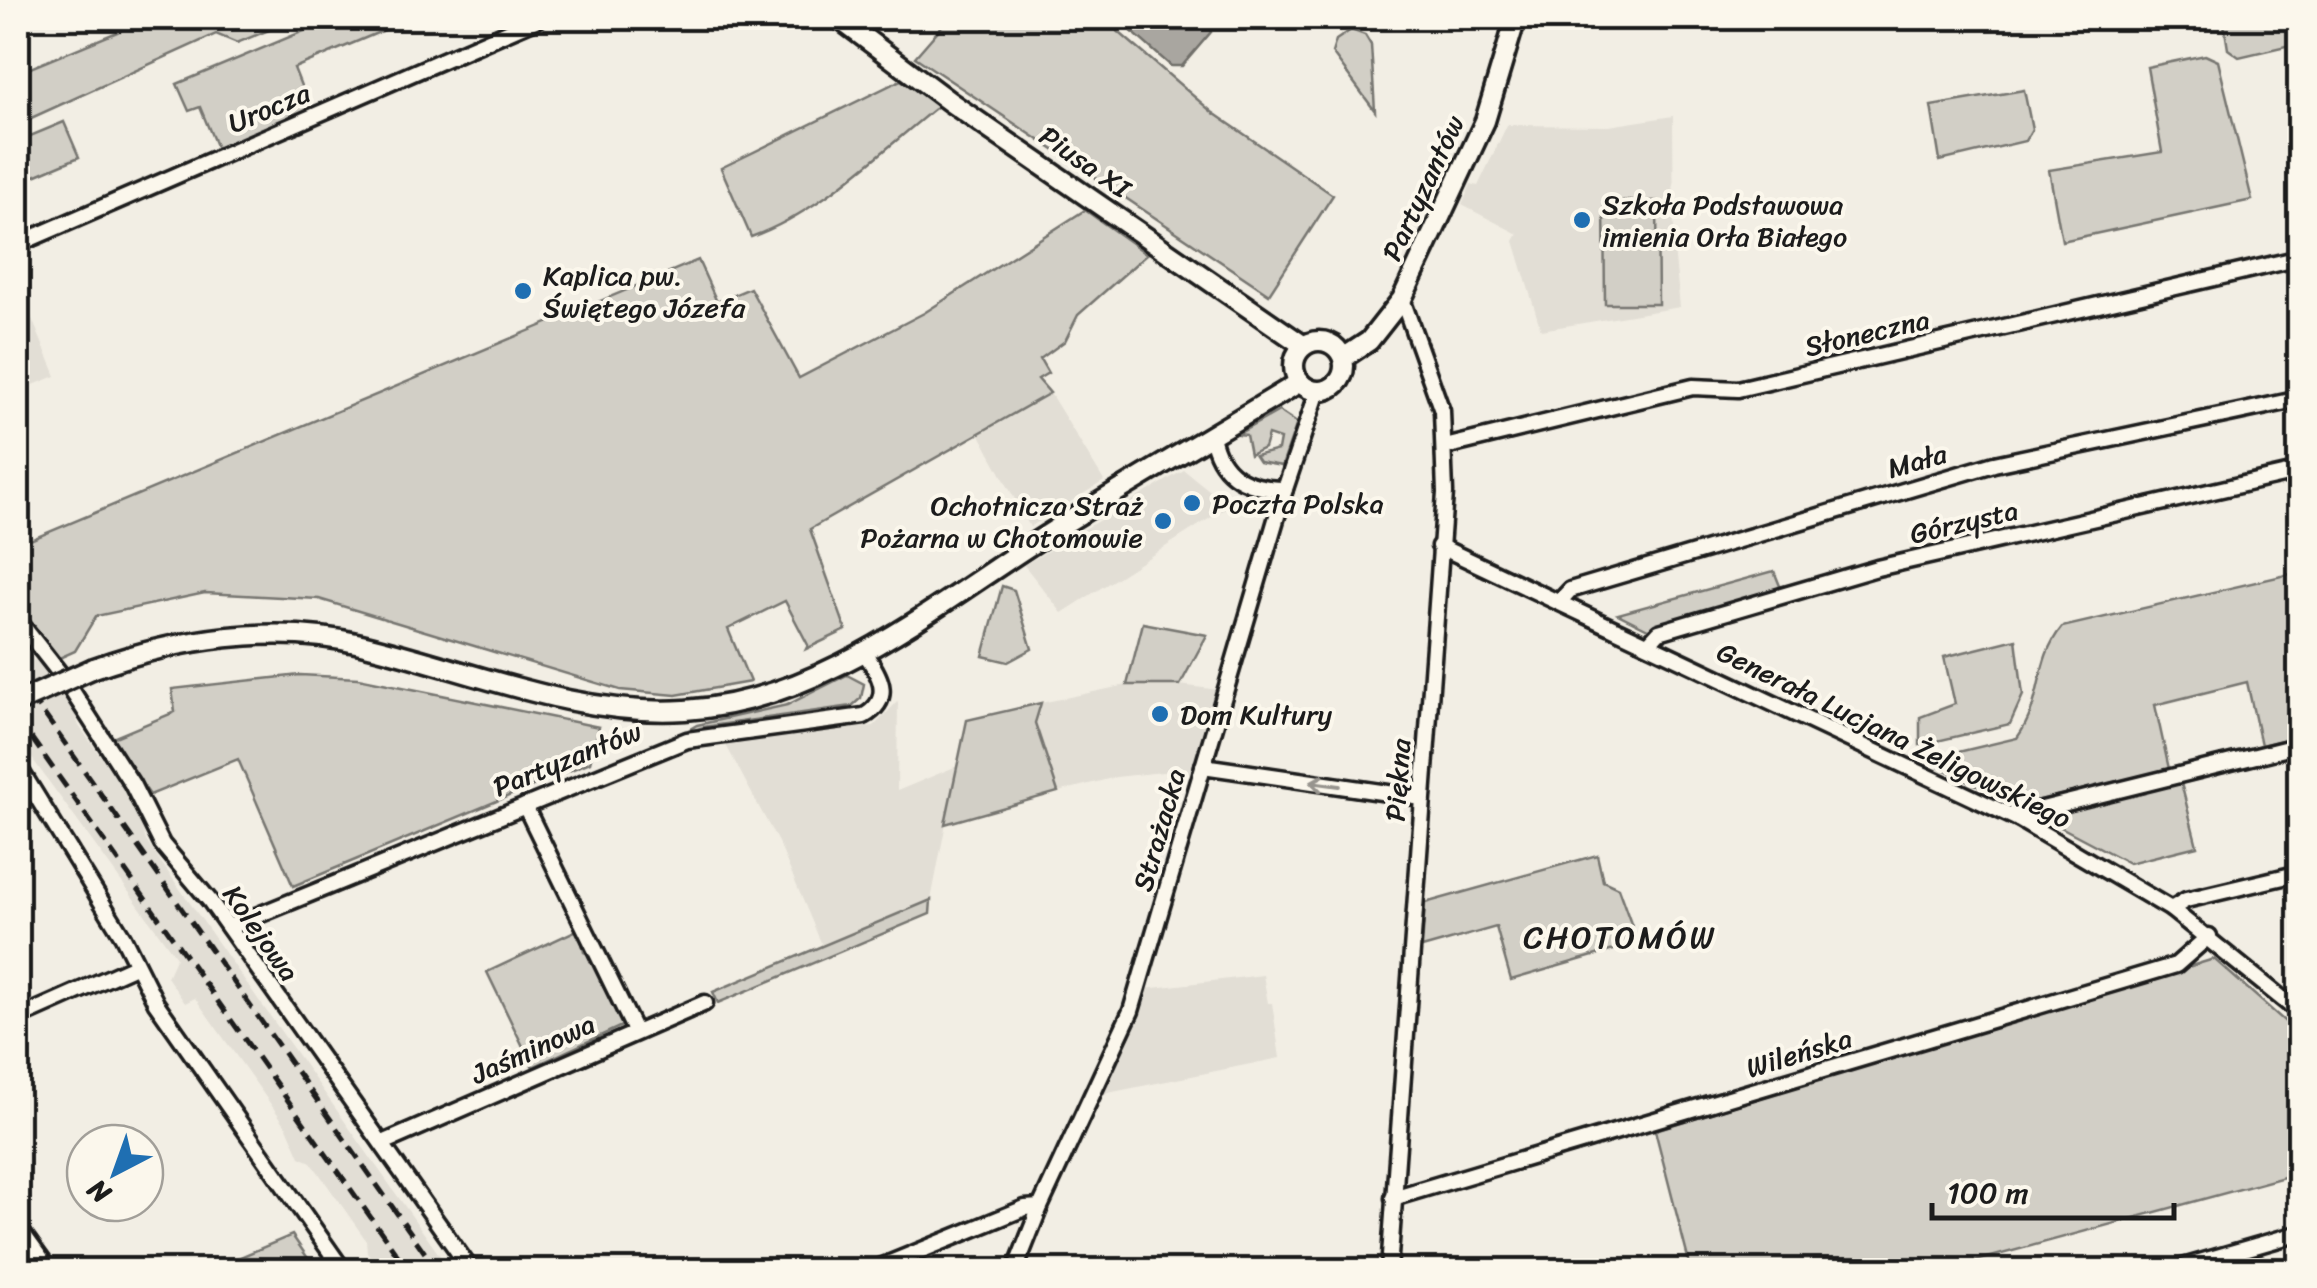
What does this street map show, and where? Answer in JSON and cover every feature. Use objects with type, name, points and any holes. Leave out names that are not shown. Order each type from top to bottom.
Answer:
[{"type":"street","name":"Urocza","points":[[18,244],[540,18]]},
{"type":"street","name":"Piusa XI","points":[[838,18],[950,102],[1304,346]]},
{"type":"street","name":"Partyzantów","points":[[1342,358],[1370,341],[1402,299],[1484,121],[1516,18]]},
{"type":"street","points":[[1538,18],[1708,18]]},
{"type":"street","name":"Słoneczna","points":[[1445,447],[1692,387],[1738,388],[2300,258]]},
{"type":"street","name":"Piękna","points":[[1389,1270],[1445,447],[1442,411],[1429,364],[1402,299]]},
{"type":"street","points":[[1324,341],[1342,358],[1338,382],[1318,391],[1300,382],[1294,361],[1304,346],[1324,341]]},
{"type":"street","points":[[18,702],[94,668],[195,641],[278,635],[357,643],[598,706],[681,710],[764,698],[863,651],[1300,382]]},
{"type":"street","name":"Strażacka","points":[[1015,1270],[1040,1207],[1124,1032],[1285,489],[1318,391]]},
{"type":"street","name":"Mała","points":[[1559,602],[1570,590],[1994,464],[2300,399]]},
{"type":"street","points":[[1212,435],[1219,458],[1241,482],[1254,488],[1285,489]]},
{"type":"street","name":"Górzysta","points":[[1648,644],[1659,632],[1877,568],[2300,471]]},
{"type":"street","name":"Generała Lucjana Żeligowskiego","points":[[1440,546],[2018,819],[2171,909],[2300,1013]]},
{"type":"street","name":"Kolejowa","points":[[18,620],[93,723],[162,844],[229,928],[470,1270]]},
{"type":"street","name":"Partyzantów","points":[[229,928],[687,740],[864,716],[880,703],[883,686],[863,651]]},
{"type":"street","points":[[2018,819],[2034,811],[2300,745]]},
{"type":"street","points":[[18,766],[123,937],[156,1003],[343,1270]]},
{"type":"street","points":[[1203,766],[1422,798]]},
{"type":"street","points":[[525,806],[634,1030]]},
{"type":"street","points":[[2171,909],[2186,900],[2300,873]]},
{"type":"street","name":"Wileńska","points":[[1394,1198],[2176,965],[2209,936]]},
{"type":"street","points":[[18,1018],[135,966]]},
{"type":"street","name":"Jaśminowa","points":[[383,1144],[634,1030],[705,1003]]},
{"type":"street","points":[[872,1270],[1025,1208],[1040,1207]]},
{"type":"street","points":[[18,1227],[49,1270]]},
{"type":"street","points":[[2172,1270],[2300,1234]]},
{"type":"shaded area","points":[[151,18],[298,18],[237,43],[216,34],[18,124],[18,73]]},
{"type":"shaded area","points":[[335,18],[413,18],[294,68],[310,109],[219,153],[200,107],[189,111],[177,84]]},
{"type":"shaded area","points":[[949,18],[1110,18],[1107,22],[1212,112],[1333,195],[1269,294],[915,57]]},
{"type":"shaded area","points":[[1135,18],[1203,18],[1211,32],[1182,66],[1171,66],[1129,29]]},
{"type":"shaded area","points":[[2223,18],[2293,18],[2299,43],[2239,57],[2228,49]]},
{"type":"shaded area","points":[[1351,30],[1365,35],[1371,45],[1375,111],[1332,53],[1336,40]]},
{"type":"shaded area","points":[[2205,55],[2218,61],[2252,200],[2062,241],[2049,170],[2162,152],[2147,67]]},
{"type":"shaded area","points":[[901,80],[938,106],[826,197],[751,237],[721,168]]},
{"type":"shaded area","points":[[2024,90],[2032,129],[2025,141],[1940,161],[1931,106]]},
{"type":"shaded area","name":"Szkoła Podstawowa imienia Orła Białego","points":[[1673,116],[1674,249],[1680,307],[1541,330],[1514,241],[1518,234],[1462,205],[1471,184],[1478,186],[1507,125],[1609,126]]},
{"type":"shaded area","points":[[64,122],[79,157],[18,183],[18,141]]},
{"type":"shaded area","points":[[1604,201],[1657,201],[1658,304],[1605,304]]},
{"type":"shaded area","points":[[1085,210],[1147,254],[1078,315],[1065,341],[1040,359],[1048,373],[1038,379],[1050,393],[810,529],[846,630],[806,649],[808,645],[785,601],[728,629],[750,682],[676,695],[620,690],[319,599],[205,593],[96,616],[75,651],[55,660],[18,606],[18,545],[698,260],[717,302],[750,288],[799,378],[924,313]]},
{"type":"shaded area","points":[[18,306],[19,310],[27,307],[56,376],[18,391]]},
{"type":"shaded area","points":[[1050,393],[1104,481],[1030,527],[979,433]]},
{"type":"shaded area","points":[[1279,411],[1297,423],[1282,466],[1259,462],[1255,456],[1278,450],[1280,439],[1268,435],[1264,448],[1250,455],[1246,435],[1238,434]]},
{"type":"shaded area","points":[[1184,470],[1229,506],[1062,613],[1024,565]]},
{"type":"shaded area","points":[[1774,571],[1782,591],[1648,629],[1618,614]]},
{"type":"shaded area","points":[[2299,572],[2299,736],[2261,745],[2247,682],[2155,705],[2169,769],[2019,805],[1925,760],[2017,738],[2032,709],[2047,654],[2062,627]]},
{"type":"shaded area","points":[[1002,586],[1014,590],[1032,649],[1008,662],[983,656]]},
{"type":"shaded area","points":[[1143,623],[1207,635],[1180,685],[1127,685]]},
{"type":"shaded area","points":[[18,638],[33,660],[45,663],[71,702],[79,726],[135,804],[146,841],[450,1270],[378,1267],[367,1252],[366,1240],[311,1162],[300,1157],[287,1127],[195,998],[185,1003],[167,977],[176,957],[18,739]]},
{"type":"shaded area","points":[[2016,639],[2023,695],[2010,724],[1920,745],[1920,717],[1955,704],[1944,657]]},
{"type":"shaded area","points":[[300,675],[358,678],[599,727],[590,762],[293,886],[238,759],[150,795],[110,739],[175,712],[172,689]]},
{"type":"shaded area","points":[[847,675],[864,684],[861,698],[852,706],[704,727],[678,736],[697,725],[787,705]]},
{"type":"shaded area","points":[[1172,684],[1219,690],[1195,774],[1181,770],[1116,777],[1058,792],[1035,723],[1041,703],[1127,685]]},
{"type":"shaded area","points":[[898,701],[897,791],[957,766],[931,900],[822,945],[780,846],[726,745],[775,735],[874,726]]},
{"type":"shaded area","points":[[1041,703],[1035,723],[1058,792],[945,824],[967,720]]},
{"type":"shaded area","points":[[2180,779],[2197,846],[2129,863],[2038,815]]},
{"type":"shaded area","points":[[1597,855],[1603,881],[1618,888],[1638,943],[1511,980],[1496,927],[1422,948],[1425,903]]},
{"type":"shaded area","points":[[931,900],[930,914],[718,1003],[713,992]]},
{"type":"shaded area","points":[[579,929],[584,952],[593,956],[626,1024],[533,1067],[487,972]]},
{"type":"shaded area","points":[[2214,959],[2299,1034],[2299,1173],[1943,1270],[1691,1270],[1655,1130]]},
{"type":"shaded area","points":[[1263,975],[1268,1003],[1272,1003],[1280,1058],[1103,1094],[1131,1037],[1145,989]]},
{"type":"shaded area","points":[[292,1235],[316,1270],[210,1270]]},
{"type":"railway","points":[[18,677],[437,1270]]},
{"type":"railway","points":[[18,719],[408,1270]]},
{"type":"place","name":"Szkoła Podstawowa imienia Orła Białego","points":[[1582,220]]},
{"type":"place","name":"Kaplica pw. Świętego Józefa","points":[[523,291]]},
{"type":"place","name":"Poczta Polska","points":[[1192,503]]},
{"type":"place","name":"Ochotnicza Straż Pożarna w Chotomowie","points":[[1163,521]]},
{"type":"place","name":"Dom Kultury","points":[[1160,714]]},
{"type":"district","name":"CHOTOMÓW","points":[[1620,937]]}]
